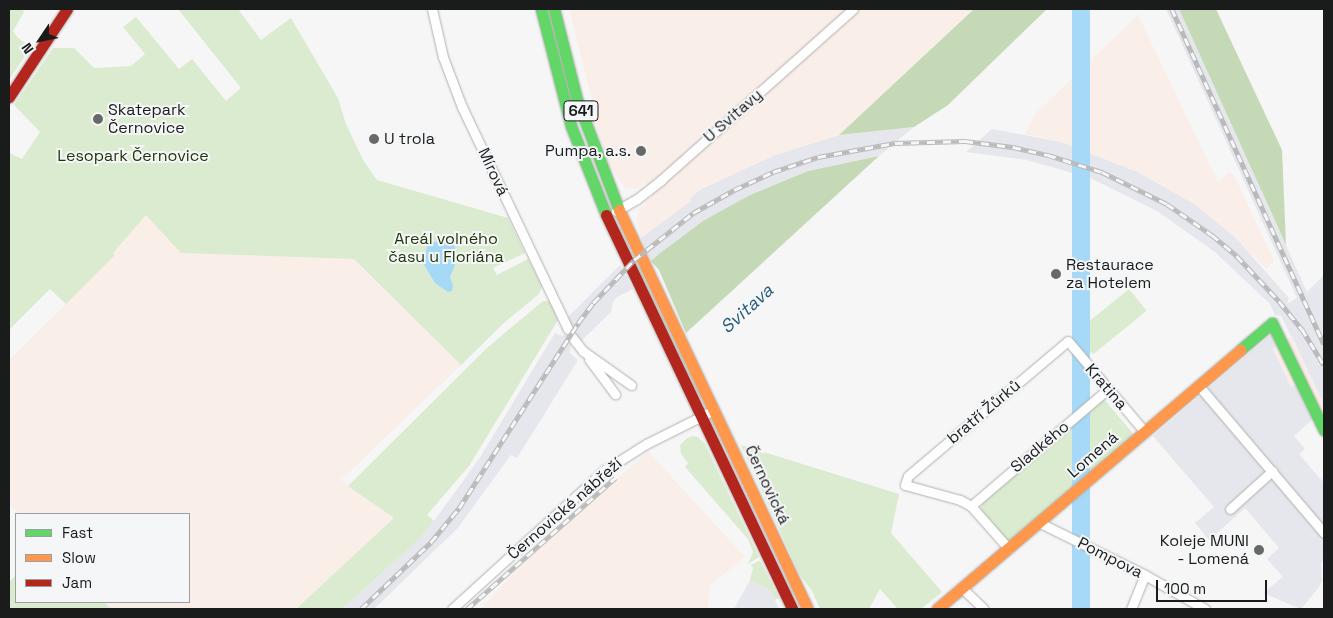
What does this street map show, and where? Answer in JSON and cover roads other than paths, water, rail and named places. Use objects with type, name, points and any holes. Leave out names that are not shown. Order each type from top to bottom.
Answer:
[{"type":"main road","points":[[9,97],[67,9]]},
{"type":"main road","name":"641","points":[[541,9],[571,126],[606,215]]},
{"type":"main road","name":"641","points":[[554,9],[577,100],[597,158],[619,210]]},
{"type":"main road","name":"Černovická","points":[[619,210],[808,609]]},
{"type":"main road","name":"Černovická","points":[[606,215],[792,609]]},
{"type":"main road","name":"Lomená","points":[[937,609],[1272,323],[1324,430]]},
{"type":"street","name":"Mírová","points":[[432,9],[443,57],[462,107],[570,333],[615,394]]},
{"type":"street","name":"U Svitavy","points":[[606,215],[619,210],[637,199],[660,180],[853,9]]},
{"type":"street","name":"Kratina","points":[[1068,341],[1145,432]]},
{"type":"street","name":"bratří Žůrků","points":[[971,506],[960,500],[905,485],[908,476],[1068,341]]},
{"type":"street","name":"Mírová","points":[[583,351],[631,385]]},
{"type":"street","points":[[1199,386],[1324,533]]},
{"type":"street","name":"Sladkého","points":[[971,506],[1108,389]]},
{"type":"street","name":"Černovické nábřeží","points":[[452,609],[605,470],[646,444],[714,410]]},
{"type":"street","points":[[1230,508],[1272,472]]},
{"type":"street","points":[[971,506],[1009,549]]},
{"type":"street","name":"Pompova","points":[[1040,523],[1145,575],[1205,609]]},
{"type":"street","points":[[1131,609],[1145,575]]},
{"type":"street","points":[[962,588],[984,609]]},
{"type":"water","points":[[1072,9],[1090,9],[1090,609],[1072,609]]},
{"type":"water","points":[[448,239],[454,243],[456,253],[455,265],[450,277],[453,286],[452,291],[448,292],[435,283],[423,263],[427,247],[434,242]]},
{"type":"railway","points":[[1172,9],[1324,344]]},
{"type":"railway","points":[[361,609],[431,542],[459,508],[578,323],[593,303],[634,260],[693,213],[734,190],[773,172],[818,157],[895,143],[965,141],[1013,147],[1048,155],[1102,172],[1167,204],[1212,235],[1237,256],[1302,329],[1324,365]]},
{"type":"railway","points":[[467,609],[615,478]]},
{"type":"place","name":"Skatepark Černovice","points":[[98,119]]},
{"type":"place","name":"U trola","points":[[374,139]]},
{"type":"place","name":"Pumpa, a.s.","points":[[641,151]]},
{"type":"place","name":"Restaurace za Hotelem","points":[[1056,274]]},
{"type":"place","name":"Koleje MUNI - Lomená","points":[[1259,550]]},
{"type":"park label","name":"Lesopark Černovice","points":[[133,156]]},
{"type":"park label","name":"Areál volného času u Floriána","points":[[446,248]]},
{"type":"water label","name":"Svitava","points":[[747,309]]}]
